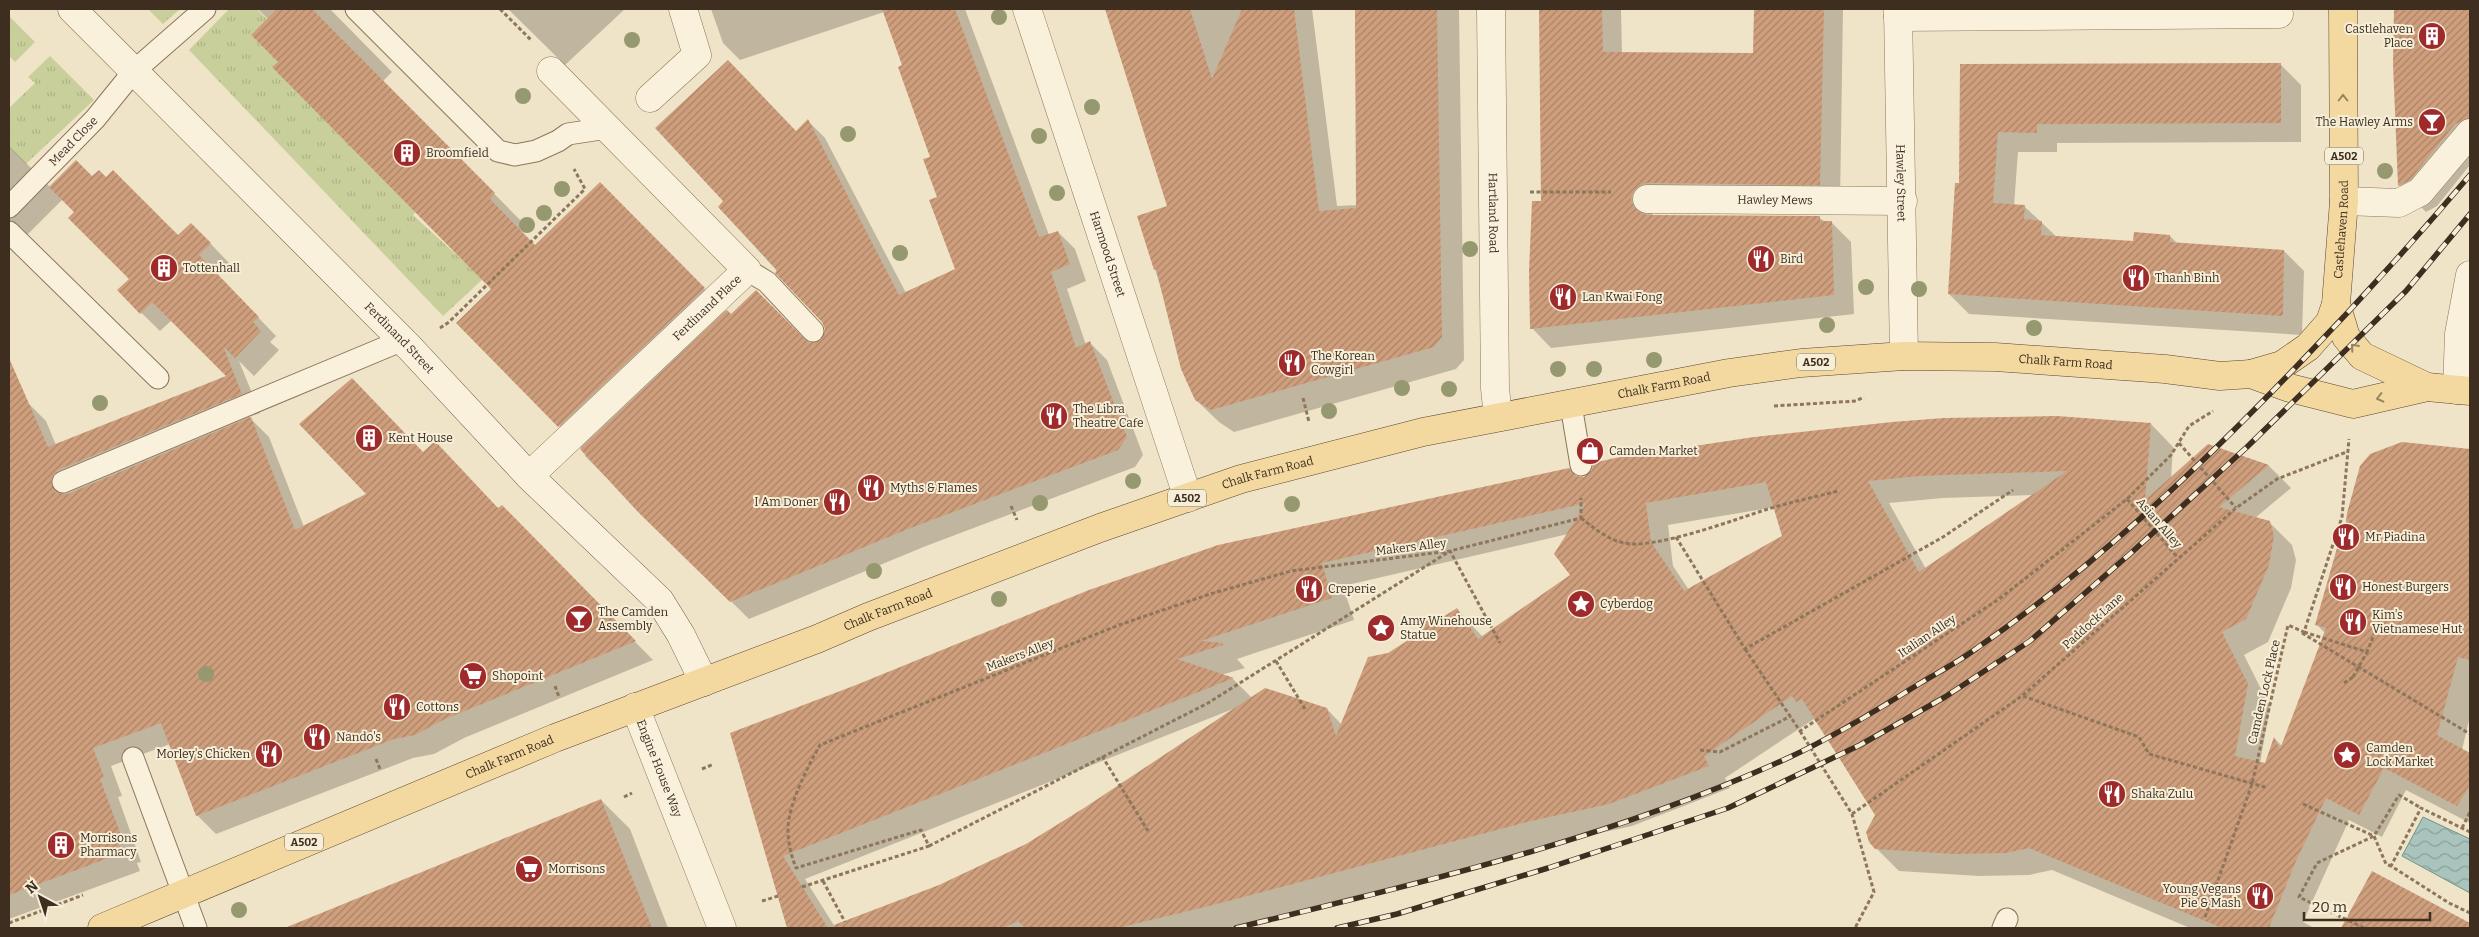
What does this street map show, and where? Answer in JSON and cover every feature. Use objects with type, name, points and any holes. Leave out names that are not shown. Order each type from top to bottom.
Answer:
[{"type":"main road","name":"Castlehaven Road","points":[[2251,374],[2282,365],[2308,347],[2330,322],[2336,304],[2344,201],[2343,9]]},
{"type":"main road","name":"A502","points":[[2336,304],[2346,337],[2362,356],[2427,387]]},
{"type":"main road","name":"Chalk Farm Road","points":[[102,928],[456,778],[1006,563],[1241,479],[1394,439],[1729,373],[1801,363],[1904,356],[1995,357],[2165,369],[2220,376],[2251,374],[2290,388],[2353,404],[2427,387],[2464,390]]},
{"type":"street","name":"Ferdinand Street","points":[[72,9],[403,340],[529,476],[660,601],[681,635],[704,682]]},
{"type":"street","points":[[650,98],[697,55],[683,9]]},
{"type":"street","name":"Harmood Street","points":[[1026,9],[1188,498]]},
{"type":"street","name":"Hartland Road","points":[[1491,9],[1495,388],[1498,418]]},
{"type":"street","points":[[1898,13],[2279,14]]},
{"type":"street","name":"Hawley Street","points":[[1898,13],[1903,202],[1904,356]]},
{"type":"street","name":"Ferdinand Place","points":[[529,476],[747,270],[551,70]]},
{"type":"street","points":[[2344,201],[2399,203],[2420,192],[2470,133]]},
{"type":"street","name":"Hawley Mews","points":[[1647,199],[1903,202]]},
{"type":"street","points":[[2464,390],[2459,334],[2470,275]]},
{"type":"street","name":"Engine House Way","points":[[635,707],[722,928]]},
{"type":"lane","name":"Mead Close","points":[[9,207],[95,120],[134,71],[204,9]]},
{"type":"lane","points":[[356,9],[498,151],[515,155],[536,151],[568,134],[607,128]]},
{"type":"lane","points":[[9,232],[158,378]]},
{"type":"lane","points":[[747,270],[767,282],[813,331]]},
{"type":"lane","points":[[63,482],[403,340]]},
{"type":"lane","points":[[1571,404],[1581,465]]},
{"type":"lane","points":[[133,758],[196,928]]},
{"type":"path","points":[[500,9],[538,47],[551,70]]},
{"type":"path","points":[[449,322],[585,189],[558,141]]},
{"type":"path","points":[[1494,193],[1639,192],[1647,199]]},
{"type":"path","name":"Italian Alley","points":[[1800,731],[1999,599],[2127,499],[2172,455],[2189,426],[2212,413],[2220,376]]},
{"type":"path","points":[[1304,398],[1309,422]]},
{"type":"path","points":[[2304,632],[2341,520],[2349,435]]},
{"type":"path","points":[[2179,443],[2236,508]]},
{"type":"path","name":"Paddock Lane","points":[[1852,814],[2022,696],[2236,508],[2277,479],[2349,451]]},
{"type":"path","points":[[1581,465],[1581,518],[1606,537],[1626,544],[1676,537],[1771,508],[1838,491]]},
{"type":"path","points":[[1746,649],[1943,537],[2013,490]]},
{"type":"path","name":"Asian Alley","points":[[2127,499],[2178,558]]},
{"type":"path","points":[[1011,506],[1017,521]]},
{"type":"path","name":"Makers Alley","points":[[929,846],[921,830],[796,868],[790,849],[788,828],[800,787],[820,745],[1119,625],[1210,594],[1291,571],[1450,552],[1581,518]]},
{"type":"path","points":[[2341,520],[2346,521]]},
{"type":"path","points":[[1676,537],[1852,814],[1874,892],[1855,928]]},
{"type":"path","points":[[802,887],[929,846],[1208,703],[1450,552],[1500,643]]},
{"type":"path","points":[[2288,625],[2470,734]]},
{"type":"path","name":"Camden Lock Place","points":[[2205,917],[2252,784],[2288,625],[2367,652]]},
{"type":"path","points":[[2344,683],[2352,677],[2367,652],[2375,632]]},
{"type":"path","points":[[1276,660],[1305,709]]},
{"type":"path","points":[[554,686],[559,697]]},
{"type":"path","points":[[2022,696],[2139,737],[2149,754],[2268,788]]},
{"type":"path","points":[[1700,750],[1720,752],[1791,716]]},
{"type":"path","points":[[1102,756],[1148,831]]},
{"type":"path","points":[[376,759],[380,769]]},
{"type":"path","points":[[702,769],[714,764]]},
{"type":"path","points":[[2364,928],[2298,897],[2317,863],[2374,836],[2399,795],[2420,808],[2470,832]]},
{"type":"path","points":[[2303,804],[2374,836],[2386,864],[2449,903],[2470,913]]},
{"type":"path","points":[[2391,866],[2420,808]]},
{"type":"path","points":[[2462,828],[2470,812]]},
{"type":"path","points":[[823,881],[845,922]]},
{"type":"path","points":[[762,901],[778,896]]},
{"type":"green space","points":[[148,9],[180,9],[163,24]]},
{"type":"green space","points":[[229,9],[257,9],[267,19],[251,35],[278,62],[273,67],[421,206],[413,215],[483,279],[443,316],[189,50]]},
{"type":"green space","points":[[9,16],[35,42],[15,62],[9,56]]},
{"type":"green space","points":[[50,56],[94,100],[26,164],[9,147],[9,108],[35,83],[28,77]]},
{"type":"water","points":[[2423,817],[2470,839],[2470,893],[2402,856]]},
{"type":"building","points":[[277,9],[312,9],[495,193],[490,199],[535,245],[600,182],[705,288],[558,427],[456,323],[491,289],[272,67],[278,62],[251,35]]},
{"type":"building","points":[[882,9],[955,9],[1039,237],[1058,231],[1070,264],[1051,272],[1076,348],[1090,341],[1127,437],[1118,450],[908,529],[730,602],[638,512],[580,449],[727,310],[731,314],[756,290],[809,343],[821,340],[825,329],[822,322],[775,273],[777,270],[718,207],[723,201],[655,128],[728,60],[796,131],[808,119],[899,295],[955,269],[929,200],[937,197],[923,159],[930,157],[898,67],[902,65]]},
{"type":"building","points":[[1105,9],[1190,9],[1212,79],[1242,9],[1294,9],[1319,211],[1356,208],[1355,9],[1437,9],[1442,337],[1434,347],[1211,410],[1195,400],[1181,369],[1156,269],[1154,270],[1137,216],[1167,206]]},
{"type":"building","points":[[1539,9],[1602,9],[1603,52],[1753,53],[1754,9],[1824,9],[1820,185],[1647,183],[1640,185],[1634,191],[1631,199],[1634,207],[1639,212],[1647,215],[1820,216],[1820,221],[1832,221],[1834,295],[1530,329],[1529,272],[1532,201],[1541,201]]},
{"type":"building","points":[[2394,9],[2470,9],[2470,118],[2455,124],[2410,180],[2398,186],[2393,63]]},
{"type":"building","points":[[2281,63],[2281,123],[2037,124],[2037,133],[1998,132],[1993,203],[2025,205],[2024,219],[2042,221],[2041,235],[2133,241],[2134,232],[2170,235],[2170,242],[2284,250],[2283,316],[1948,294],[1955,183],[1959,183],[1960,64]]},
{"type":"building","points":[[76,160],[92,176],[99,170],[106,177],[113,170],[178,235],[191,223],[211,243],[199,255],[259,317],[253,322],[261,331],[235,358],[223,346],[242,394],[58,470],[51,480],[55,492],[68,494],[251,417],[295,530],[366,494],[299,424],[352,378],[423,452],[435,441],[498,508],[502,505],[636,641],[445,719],[415,735],[394,739],[196,816],[161,723],[93,748],[104,777],[100,779],[124,843],[119,844],[122,853],[9,895],[9,358],[48,447],[226,376],[152,302],[140,314],[117,290],[129,279],[68,218],[74,212],[49,187]]},
{"type":"building","points":[[2057,416],[2151,423],[2145,500],[2208,444],[2269,465],[2219,507],[2270,521],[2274,536],[2269,565],[2246,619],[2222,632],[2248,684],[2235,756],[2265,763],[2274,737],[2280,749],[2326,628],[2315,625],[2337,548],[2343,549],[2347,513],[2360,466],[2370,454],[2402,442],[2470,449],[2470,660],[2458,657],[2437,735],[2470,753],[2470,785],[2457,806],[2384,768],[2359,815],[2326,798],[2296,861],[2269,928],[2222,928],[2029,848],[2006,853],[1955,854],[1875,849],[1869,842],[1866,832],[1875,815],[1802,699],[1796,702],[1792,696],[1704,756],[1709,766],[1609,804],[1531,821],[1213,905],[1118,928],[1025,928],[1018,921],[1003,928],[835,928],[834,925],[939,885],[1026,844],[1084,808],[1265,688],[1327,708],[1336,736],[1368,657],[1388,653],[1413,637],[1426,621],[1443,617],[1457,608],[1478,639],[1570,575],[1554,554],[1586,503],[1322,563],[1332,598],[1201,641],[1223,643],[1223,645],[1177,659],[1234,678],[783,856],[828,928],[787,928],[730,733],[856,685],[1089,590],[1218,545],[1569,468],[1576,476],[1584,477],[1592,470],[1593,463],[1615,458],[1754,437],[1944,418]],"holes":[[[2067,471],[1919,572],[1868,481],[1920,476]],[[1766,482],[1782,536],[1684,591],[1651,542],[1646,503]]]},
{"type":"building","name":"Morrisons","points":[[601,799],[652,928],[287,928],[287,927]]},
{"type":"building","points":[[2372,871],[2470,923],[2470,928],[2341,928]]},
{"type":"railway","points":[[1236,928],[1517,856],[1587,835],[1723,786],[1806,749],[1853,724],[1954,664],[2020,617],[2103,551],[2182,480],[2258,406],[2340,321],[2470,175]]},
{"type":"railway","points":[[1337,928],[1397,914],[1548,868],[1728,808],[1860,745],[1945,697],[2030,641],[2131,553],[2247,447],[2406,291],[2470,214]]},
{"type":"place","name":"Castlehaven Place","points":[[2432,36]]},
{"type":"place","name":"The Hawley Arms","points":[[2432,122]]},
{"type":"place","name":"Broomfield","points":[[407,153]]},
{"type":"place","name":"Bird","points":[[1761,259]]},
{"type":"place","name":"Tottenhall","points":[[164,268]]},
{"type":"place","name":"Thanh Binh","points":[[2136,278]]},
{"type":"place","name":"Lan Kwai Fong","points":[[1563,297]]},
{"type":"place","name":"The Korean Cowgirl","points":[[1292,363]]},
{"type":"place","name":"The Libra Theatre Cafe","points":[[1054,416]]},
{"type":"place","name":"Kent House","points":[[369,438]]},
{"type":"place","name":"Camden Market","points":[[1590,451]]},
{"type":"place","name":"Myths & Flames","points":[[871,488]]},
{"type":"place","name":"I Am Doner","points":[[837,502]]},
{"type":"place","name":"Mr Piadina","points":[[2346,537]]},
{"type":"place","name":"Honest Burgers","points":[[2343,587]]},
{"type":"place","name":"Creperie","points":[[1309,589]]},
{"type":"place","name":"Cyberdog","points":[[1581,604]]},
{"type":"place","name":"The Camden Assembly","points":[[579,619]]},
{"type":"place","name":"Kim's Vietnamese Hut","points":[[2353,622]]},
{"type":"place","name":"Amy Winehouse Statue","points":[[1381,628]]},
{"type":"place","name":"Shopoint","points":[[473,676]]},
{"type":"place","name":"Cottons","points":[[397,707]]},
{"type":"place","name":"Nando's","points":[[317,737]]},
{"type":"place","name":"Morley's Chicken","points":[[269,754]]},
{"type":"place","name":"Camden Lock Market","points":[[2347,755]]},
{"type":"place","name":"Shaka Zulu","points":[[2112,794]]},
{"type":"place","name":"Morrisons Pharmacy","points":[[61,845]]},
{"type":"place","name":"Morrisons","points":[[529,869]]},
{"type":"place","name":"Young Vegans Pie & Mash","points":[[2260,896]]}]
